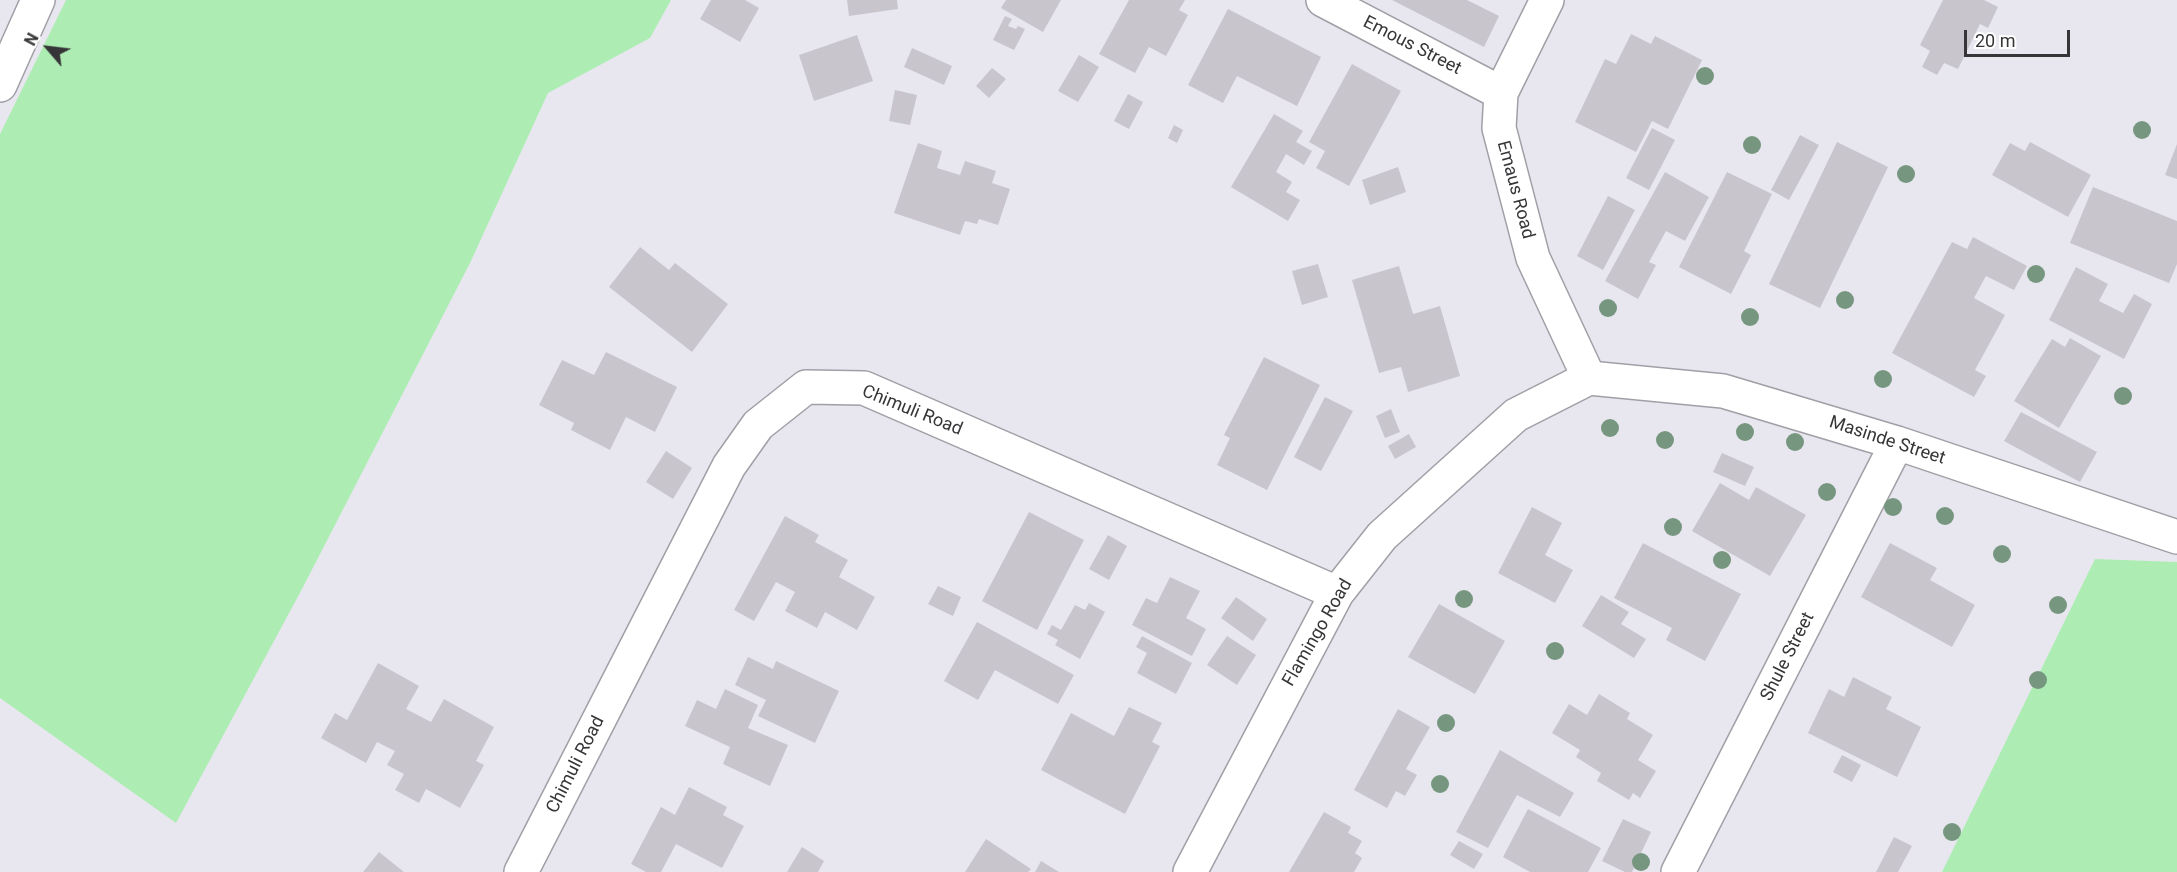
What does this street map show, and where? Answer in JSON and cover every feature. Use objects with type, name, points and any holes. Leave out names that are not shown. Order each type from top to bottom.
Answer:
[{"type":"street","points":[[0,85],[38,0]]},
{"type":"street","name":"Emous Street","points":[[1323,0],[1501,93]]},
{"type":"street","name":"Emaus Road","points":[[1547,0],[1501,93],[1499,128],[1533,258],[1589,378]]},
{"type":"street","name":"Masinde Street","points":[[1589,378],[1723,391],[1898,443],[2177,537]]},
{"type":"street","name":"Flamingo Road","points":[[1190,872],[1337,593],[1382,536],[1516,415],[1589,378]]},
{"type":"street","name":"Chimuli Road","points":[[521,872],[729,466],[758,425],[806,387],[864,388],[1337,593]]},
{"type":"street","name":"Shule Street","points":[[1678,872],[1898,443]]},
{"type":"green space","points":[[66,0],[671,0],[650,38],[548,93],[470,263],[302,589],[176,823],[0,698],[0,134]]},
{"type":"green space","points":[[2095,559],[2177,562],[2177,872],[1942,872]]},
{"type":"building","points":[[711,0],[745,0],[759,8],[740,42],[700,19]]},
{"type":"building","points":[[847,0],[897,0],[898,9],[849,16]]},
{"type":"building","points":[[1006,0],[1061,0],[1043,32],[1001,8]]},
{"type":"building","points":[[1129,0],[1185,0],[1179,10],[1188,15],[1166,56],[1149,47],[1135,73],[1099,54]]},
{"type":"building","points":[[1392,0],[1467,0],[1499,16],[1484,47]]},
{"type":"building","points":[[1943,0],[1984,0],[1998,7],[1988,28],[1980,24],[1958,69],[1944,63],[1937,75],[1922,67],[1930,51],[1920,45]]},
{"type":"building","points":[[1228,9],[1321,57],[1297,106],[1237,76],[1223,103],[1188,85]]},
{"type":"building","points":[[1005,16],[1012,19],[1008,26],[1025,29],[1014,50],[993,40]]},
{"type":"building","points":[[1631,34],[1651,44],[1655,36],[1702,60],[1668,129],[1652,121],[1636,152],[1575,122],[1605,59],[1616,64]]},
{"type":"building","points":[[857,35],[873,81],[814,101],[799,55]]},
{"type":"building","points":[[912,48],[952,66],[944,85],[904,67]]},
{"type":"building","points":[[1079,55],[1099,67],[1078,102],[1058,91]]},
{"type":"building","points":[[1352,64],[1401,91],[1349,186],[1316,168],[1325,151],[1309,142]]},
{"type":"building","points":[[992,68],[1006,79],[989,98],[976,86]]},
{"type":"building","points":[[895,90],[917,95],[910,125],[889,121]]},
{"type":"building","points":[[1128,94],[1143,102],[1129,129],[1114,121]]},
{"type":"building","points":[[1274,114],[1303,131],[1296,142],[1312,151],[1304,165],[1286,154],[1276,172],[1292,182],[1286,192],[1300,200],[1288,221],[1231,187]]},
{"type":"building","points":[[1174,125],[1183,130],[1177,143],[1168,138]]},
{"type":"building","points":[[1652,128],[1675,140],[1649,190],[1626,178]]},
{"type":"building","points":[[1800,135],[1819,145],[1789,200],[1771,190]]},
{"type":"building","points":[[1837,142],[1888,167],[1820,308],[1769,284]]},
{"type":"building","points":[[2030,142],[2091,175],[2068,217],[1992,175],[2010,143],[2025,151]]},
{"type":"building","points":[[918,143],[942,151],[937,168],[960,175],[965,161],[996,171],[992,183],[1010,189],[998,225],[979,219],[977,224],[965,221],[960,235],[894,213]]},
{"type":"building","points":[[2177,144],[2177,179],[2165,175]]},
{"type":"building","points":[[1398,167],[1406,192],[1370,205],[1362,180]]},
{"type":"building","points":[[1665,172],[1709,197],[1685,241],[1666,231],[1649,262],[1656,265],[1638,299],[1605,281]]},
{"type":"building","points":[[1727,172],[1772,194],[1744,251],[1751,255],[1731,294],[1679,267]]},
{"type":"building","points":[[2093,187],[2177,221],[2177,264],[2169,283],[2070,243]]},
{"type":"building","points":[[1608,196],[1635,210],[1603,270],[1577,256]]},
{"type":"building","points":[[1973,237],[2027,266],[2014,290],[1986,276],[1974,298],[2005,315],[1975,370],[1986,376],[1974,397],[1892,353],[1952,242],[1967,249]]},
{"type":"building","points":[[640,247],[669,270],[675,263],[728,304],[692,352],[609,287]]},
{"type":"building","points":[[1318,264],[1328,297],[1302,305],[1292,271]]},
{"type":"building","points":[[1399,266],[1413,314],[1440,306],[1460,376],[1408,392],[1401,367],[1379,373],[1352,280]]},
{"type":"building","points":[[2076,267],[2108,284],[2099,301],[2123,313],[2134,294],[2152,304],[2124,359],[2049,320]]},
{"type":"building","points":[[2070,338],[2101,356],[2059,428],[2014,401],[2052,339],[2065,347]]},
{"type":"building","points":[[606,352],[677,387],[655,432],[626,417],[610,450],[571,430],[574,423],[539,405],[562,360],[594,375]]},
{"type":"building","points":[[1264,357],[1320,385],[1267,490],[1217,465],[1230,438],[1224,435]]},
{"type":"building","points":[[1325,397],[1353,411],[1321,471],[1294,457]]},
{"type":"building","points":[[1391,409],[1400,432],[1385,438],[1376,416]]},
{"type":"building","points":[[2021,412],[2097,452],[2080,482],[2004,441]]},
{"type":"building","points":[[1409,434],[1416,447],[1395,459],[1388,446]]},
{"type":"building","points":[[666,451],[692,468],[673,499],[646,482]]},
{"type":"building","points":[[1722,453],[1754,467],[1745,486],[1713,472]]},
{"type":"building","points":[[1720,483],[1749,500],[1756,487],[1806,515],[1770,576],[1692,531]]},
{"type":"building","points":[[1532,507],[1562,523],[1545,555],[1573,570],[1555,603],[1498,573]]},
{"type":"building","points":[[1029,512],[1084,540],[1037,630],[982,601]]},
{"type":"building","points":[[785,516],[819,535],[815,542],[848,560],[839,577],[875,597],[857,630],[825,612],[817,628],[785,611],[795,592],[776,582],[754,621],[734,610]]},
{"type":"building","points":[[1108,535],[1127,546],[1109,580],[1089,569]]},
{"type":"building","points":[[1643,543],[1741,594],[1705,661],[1666,640],[1672,628],[1614,598]]},
{"type":"building","points":[[1890,543],[1937,568],[1930,580],[1975,605],[1952,647],[1861,597]]},
{"type":"building","points":[[1170,577],[1200,591],[1186,618],[1206,629],[1192,656],[1132,625],[1146,598],[1157,603]]},
{"type":"building","points":[[938,586],[961,597],[953,616],[928,604]]},
{"type":"building","points":[[1601,595],[1629,612],[1621,624],[1646,639],[1634,658],[1582,626]]},
{"type":"building","points":[[1236,597],[1267,619],[1253,641],[1221,618]]},
{"type":"building","points":[[1089,603],[1105,612],[1080,659],[1055,645],[1058,640],[1047,634],[1052,625],[1061,630],[1075,605],[1085,610]]},
{"type":"building","points":[[1439,604],[1505,641],[1475,694],[1408,657]]},
{"type":"building","points":[[977,622],[1074,675],[1058,704],[995,670],[978,700],[944,681]]},
{"type":"building","points":[[1142,636],[1192,663],[1176,694],[1137,673],[1147,653],[1136,647]]},
{"type":"building","points":[[1227,636],[1256,655],[1237,685],[1207,665]]},
{"type":"building","points":[[748,657],[773,669],[776,661],[839,691],[815,743],[758,716],[766,700],[735,685]]},
{"type":"building","points":[[378,663],[419,686],[406,709],[431,722],[444,699],[494,727],[476,761],[484,765],[460,808],[426,789],[419,803],[395,790],[404,774],[387,765],[395,751],[377,742],[366,763],[321,738],[335,713],[347,720]]},
{"type":"building","points":[[1853,677],[1892,697],[1886,709],[1921,727],[1897,777],[1808,733],[1829,689],[1844,697]]},
{"type":"building","points":[[725,689],[758,705],[748,728],[788,745],[770,786],[723,764],[730,747],[685,726],[697,700],[716,709]]},
{"type":"building","points":[[1599,694],[1630,713],[1627,719],[1653,735],[1638,760],[1656,771],[1640,798],[1633,793],[1629,800],[1597,781],[1601,773],[1576,757],[1580,750],[1552,733],[1569,704],[1587,715]]},
{"type":"building","points":[[1129,707],[1162,723],[1152,742],[1160,746],[1125,814],[1041,770],[1071,713],[1114,736]]},
{"type":"building","points":[[1398,709],[1430,727],[1406,769],[1417,775],[1405,796],[1396,791],[1387,808],[1354,790]]},
{"type":"building","points":[[1500,750],[1574,793],[1560,817],[1517,795],[1488,848],[1456,832]]},
{"type":"building","points":[[1842,755],[1861,765],[1852,782],[1833,772]]},
{"type":"building","points":[[689,787],[727,807],[723,815],[744,826],[722,868],[676,844],[661,872],[646,872],[631,864],[661,807],[675,815]]},
{"type":"building","points":[[1528,809],[1601,848],[1588,872],[1530,872],[1503,857]]},
{"type":"building","points":[[1324,812],[1351,827],[1348,833],[1362,841],[1355,853],[1362,858],[1354,872],[1289,872]]},
{"type":"building","points":[[1623,819],[1651,832],[1632,872],[1625,872],[1602,861]]},
{"type":"building","points":[[1894,837],[1912,846],[1898,872],[1876,872]]},
{"type":"building","points":[[986,839],[1031,869],[1028,872],[965,872]]},
{"type":"building","points":[[1459,841],[1483,854],[1474,869],[1450,855]]},
{"type":"building","points":[[802,847],[824,861],[818,872],[787,872]]},
{"type":"building","points":[[379,852],[404,872],[363,872]]},
{"type":"building","points":[[1041,861],[1059,872],[1035,872]]}]
